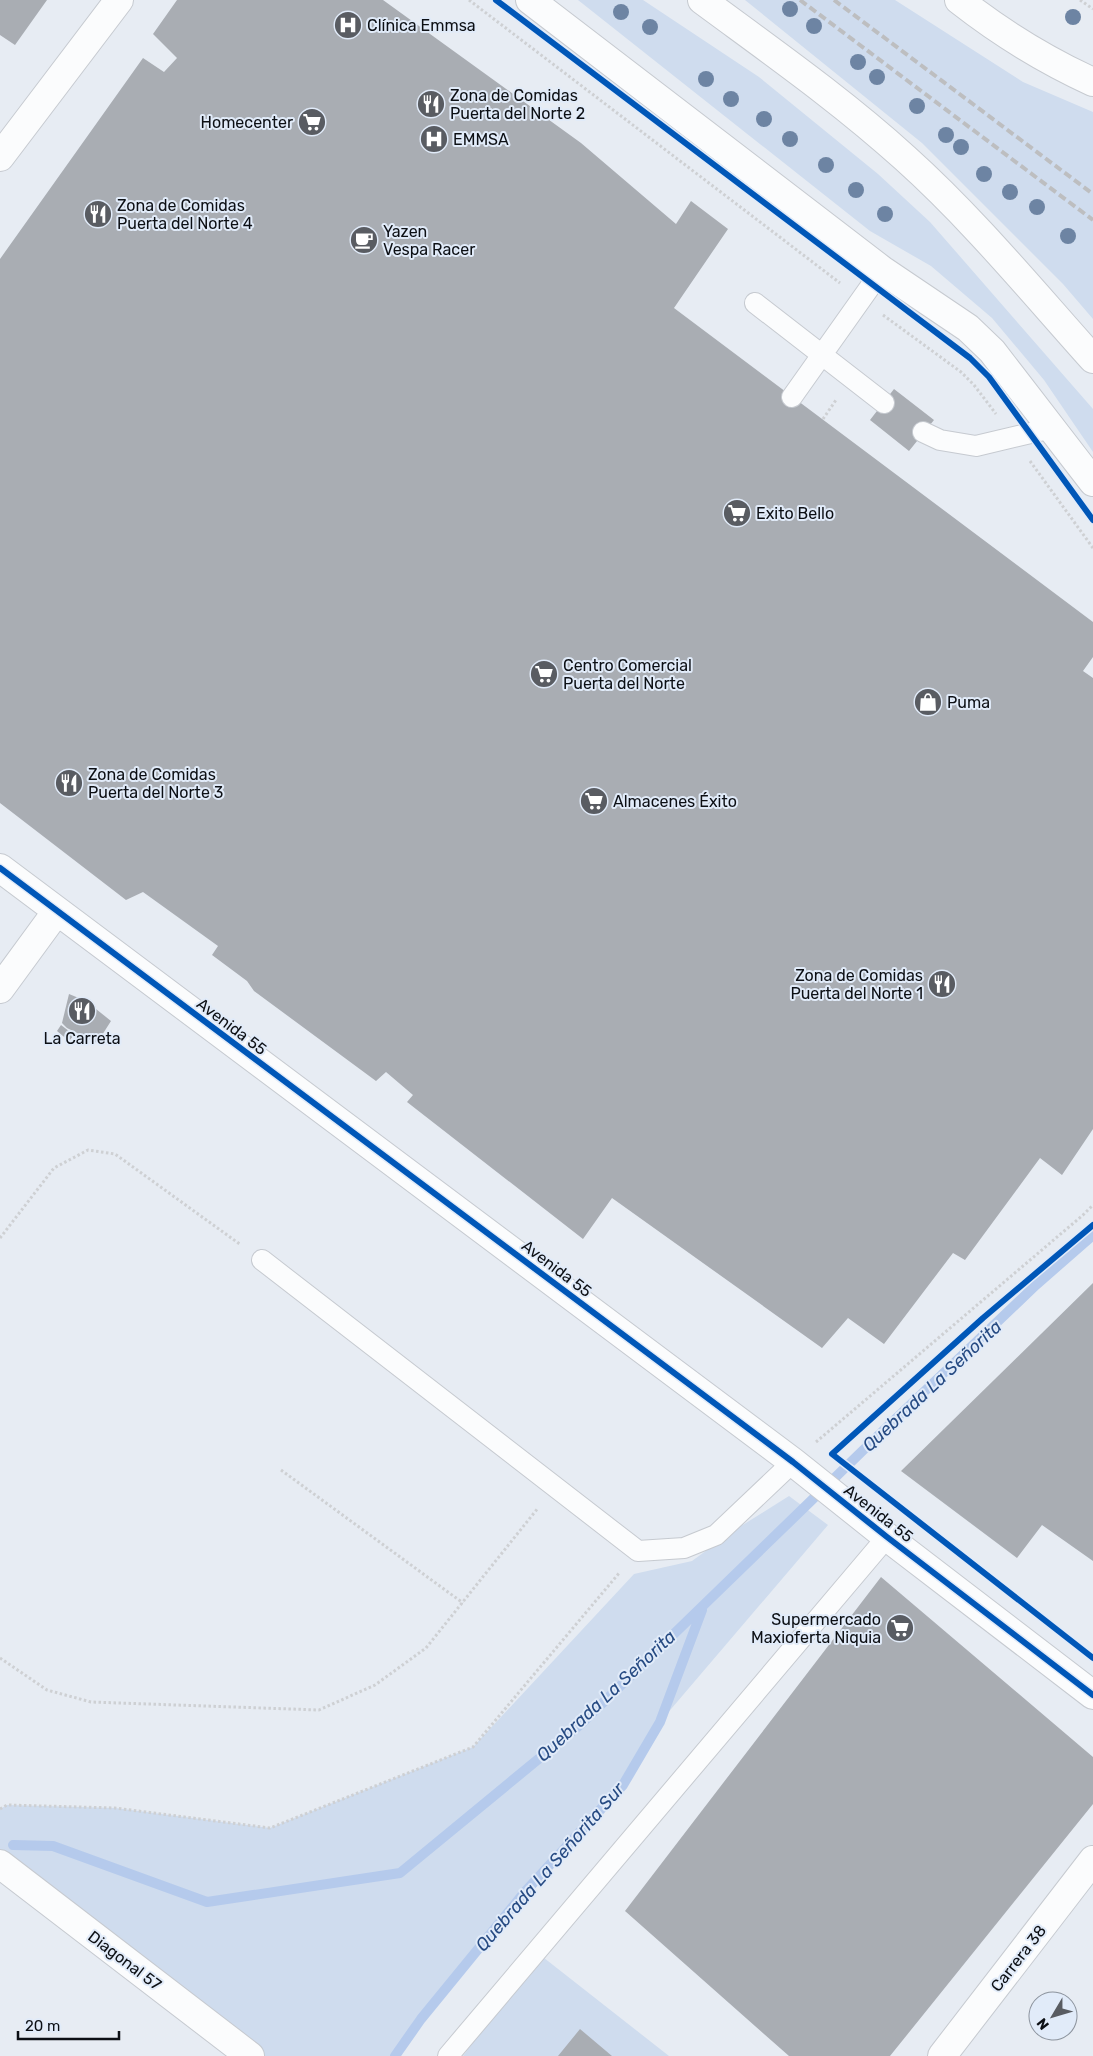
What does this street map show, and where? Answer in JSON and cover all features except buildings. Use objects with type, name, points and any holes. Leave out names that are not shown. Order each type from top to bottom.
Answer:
[{"type":"main road","points":[[0,157],[119,0]]},
{"type":"main road","points":[[530,0],[882,270],[968,328],[992,351],[1093,482]]},
{"type":"main road","points":[[702,0],[839,102],[905,158],[975,226],[1093,359]]},
{"type":"main road","points":[[959,0],[990,24],[1028,49],[1093,82]]},
{"type":"main road","name":"Avenida 55","points":[[0,868],[797,1466],[1093,1695]]},
{"type":"main road","points":[[0,989],[57,911]]},
{"type":"main road","name":"Carrera 38","points":[[942,2056],[1093,1860]]},
{"type":"main road","name":"Diagonal 57","points":[[0,1864],[250,2056]]},
{"type":"lane","points":[[792,397],[882,270]]},
{"type":"lane","points":[[755,303],[884,403]]},
{"type":"lane","points":[[924,432],[940,440],[976,446],[1052,428]]},
{"type":"lane","points":[[262,1260],[638,1551],[684,1548],[716,1535],[797,1466]]},
{"type":"lane","points":[[448,2056],[877,1529]]},
{"type":"path","points":[[469,0],[961,372],[974,385],[1093,548]]},
{"type":"path","points":[[1080,0],[1093,9]]},
{"type":"path","points":[[0,1238],[54,1168],[88,1150],[115,1154],[262,1260]]},
{"type":"path","points":[[797,1466],[1093,1205]]},
{"type":"path","points":[[281,1470],[463,1603]]},
{"type":"path","points":[[0,1658],[47,1690],[91,1702],[319,1710],[375,1685],[426,1648],[556,1486]]},
{"type":"path","points":[[0,1809],[8,1805],[115,1808],[270,1828],[473,1747],[638,1551]]},
{"type":"shaded area","points":[[578,0],[643,0],[759,77],[878,174],[930,222],[1093,409],[1093,452],[1044,380],[992,318],[931,266],[870,231]]},
{"type":"shaded area","points":[[745,0],[895,0],[1023,82],[1093,112],[1093,319],[1063,284],[922,143]]},
{"type":"shaded area","points":[[789,1496],[828,1525],[660,1722],[623,1785],[524,1893],[421,2019],[395,2056],[251,2056],[0,1864],[0,1809],[7,1805],[115,1808],[270,1828],[473,1747],[634,1574],[692,1561],[733,1531]]},
{"type":"shaded area","points":[[539,1954],[669,2056],[463,2056]]},
{"type":"waterway","name":"Quebrada La Señorita","points":[[13,1845],[53,1846],[207,1902],[400,1873],[581,1724],[884,1430],[1036,1285],[1093,1235]]},
{"type":"waterway","name":"Quebrada La Señorita Sur","points":[[395,2056],[421,2019],[524,1893],[623,1785],[660,1722],[702,1610]]},
{"type":"railway","points":[[800,0],[1093,220]]},
{"type":"railway","points":[[834,0],[1093,194]]},
{"type":"cycle path","points":[[496,0],[970,358],[989,377],[1093,520]]},
{"type":"cycle path","points":[[0,868],[793,1462],[887,1537],[1093,1695]]},
{"type":"cycle path","points":[[1093,1225],[983,1318],[832,1454],[1093,1658]]},
{"type":"place","name":"Clínica Emmsa","points":[[348,25]]},
{"type":"place","name":"Zona de Comidas Puerta del Norte 2","points":[[431,104]]},
{"type":"place","name":"Homecenter","points":[[312,122]]},
{"type":"place","name":"EMMSA","points":[[434,139]]},
{"type":"place","name":"Zona de Comidas Puerta del Norte 4","points":[[98,214]]},
{"type":"place","name":"Yazen Vespa Racer","points":[[364,240]]},
{"type":"place","name":"Exito Bello","points":[[737,513]]},
{"type":"place","name":"Centro Comercial Puerta del Norte","points":[[544,674]]},
{"type":"place","name":"Puma","points":[[928,702]]},
{"type":"place","name":"Zona de Comidas Puerta del Norte 3","points":[[69,783]]},
{"type":"place","name":"Almacenes Éxito","points":[[594,801]]},
{"type":"place","name":"Zona de Comidas Puerta del Norte 1","points":[[942,984]]},
{"type":"place","name":"La Carreta","points":[[82,1011]]},
{"type":"place","name":"Supermercado Maxioferta Niquia","points":[[900,1628]]}]
